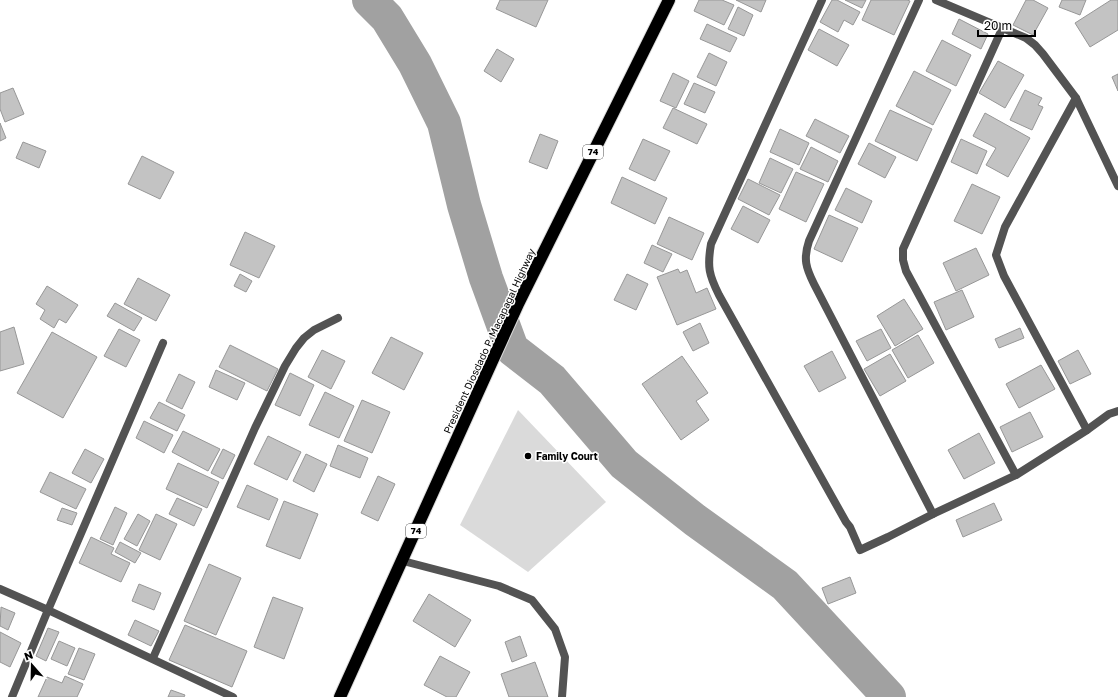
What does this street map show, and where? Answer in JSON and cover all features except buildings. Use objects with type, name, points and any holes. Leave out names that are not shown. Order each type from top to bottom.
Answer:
[{"type":"highway","name":"President Diosdado P. Macapagal Highway","points":[[340,697],[403,561],[518,304],[669,0]]},
{"type":"street","points":[[822,0],[711,244],[708,261],[712,280],[850,527],[860,550],[1016,475],[1087,430],[1109,414],[1118,411]]},
{"type":"street","points":[[919,0],[805,252],[808,272],[933,514]]},
{"type":"street","points":[[936,0],[1026,38],[1035,45],[1076,98],[1118,186]]},
{"type":"street","points":[[1002,29],[903,248],[903,260],[906,271],[1016,475]]},
{"type":"street","points":[[1076,98],[1005,227],[996,255],[1004,276],[1087,430]]},
{"type":"street","points":[[152,658],[255,428],[285,366],[304,338],[314,330],[338,318]]},
{"type":"street","points":[[12,697],[163,342]]},
{"type":"street","points":[[403,561],[499,586],[532,600],[555,629],[565,657],[562,697]]},
{"type":"street","points":[[0,589],[152,658],[232,697]]},
{"type":"shaded area","name":"Family Court","points":[[518,410],[606,502],[528,572],[460,525]]},
{"type":"waterway","points":[[369,0],[387,18],[415,64],[444,123],[464,205],[486,278],[512,349],[552,380],[624,464],[695,520],[785,585],[889,697]]},
{"type":"place","name":"Family Court","points":[[528,456]]}]
